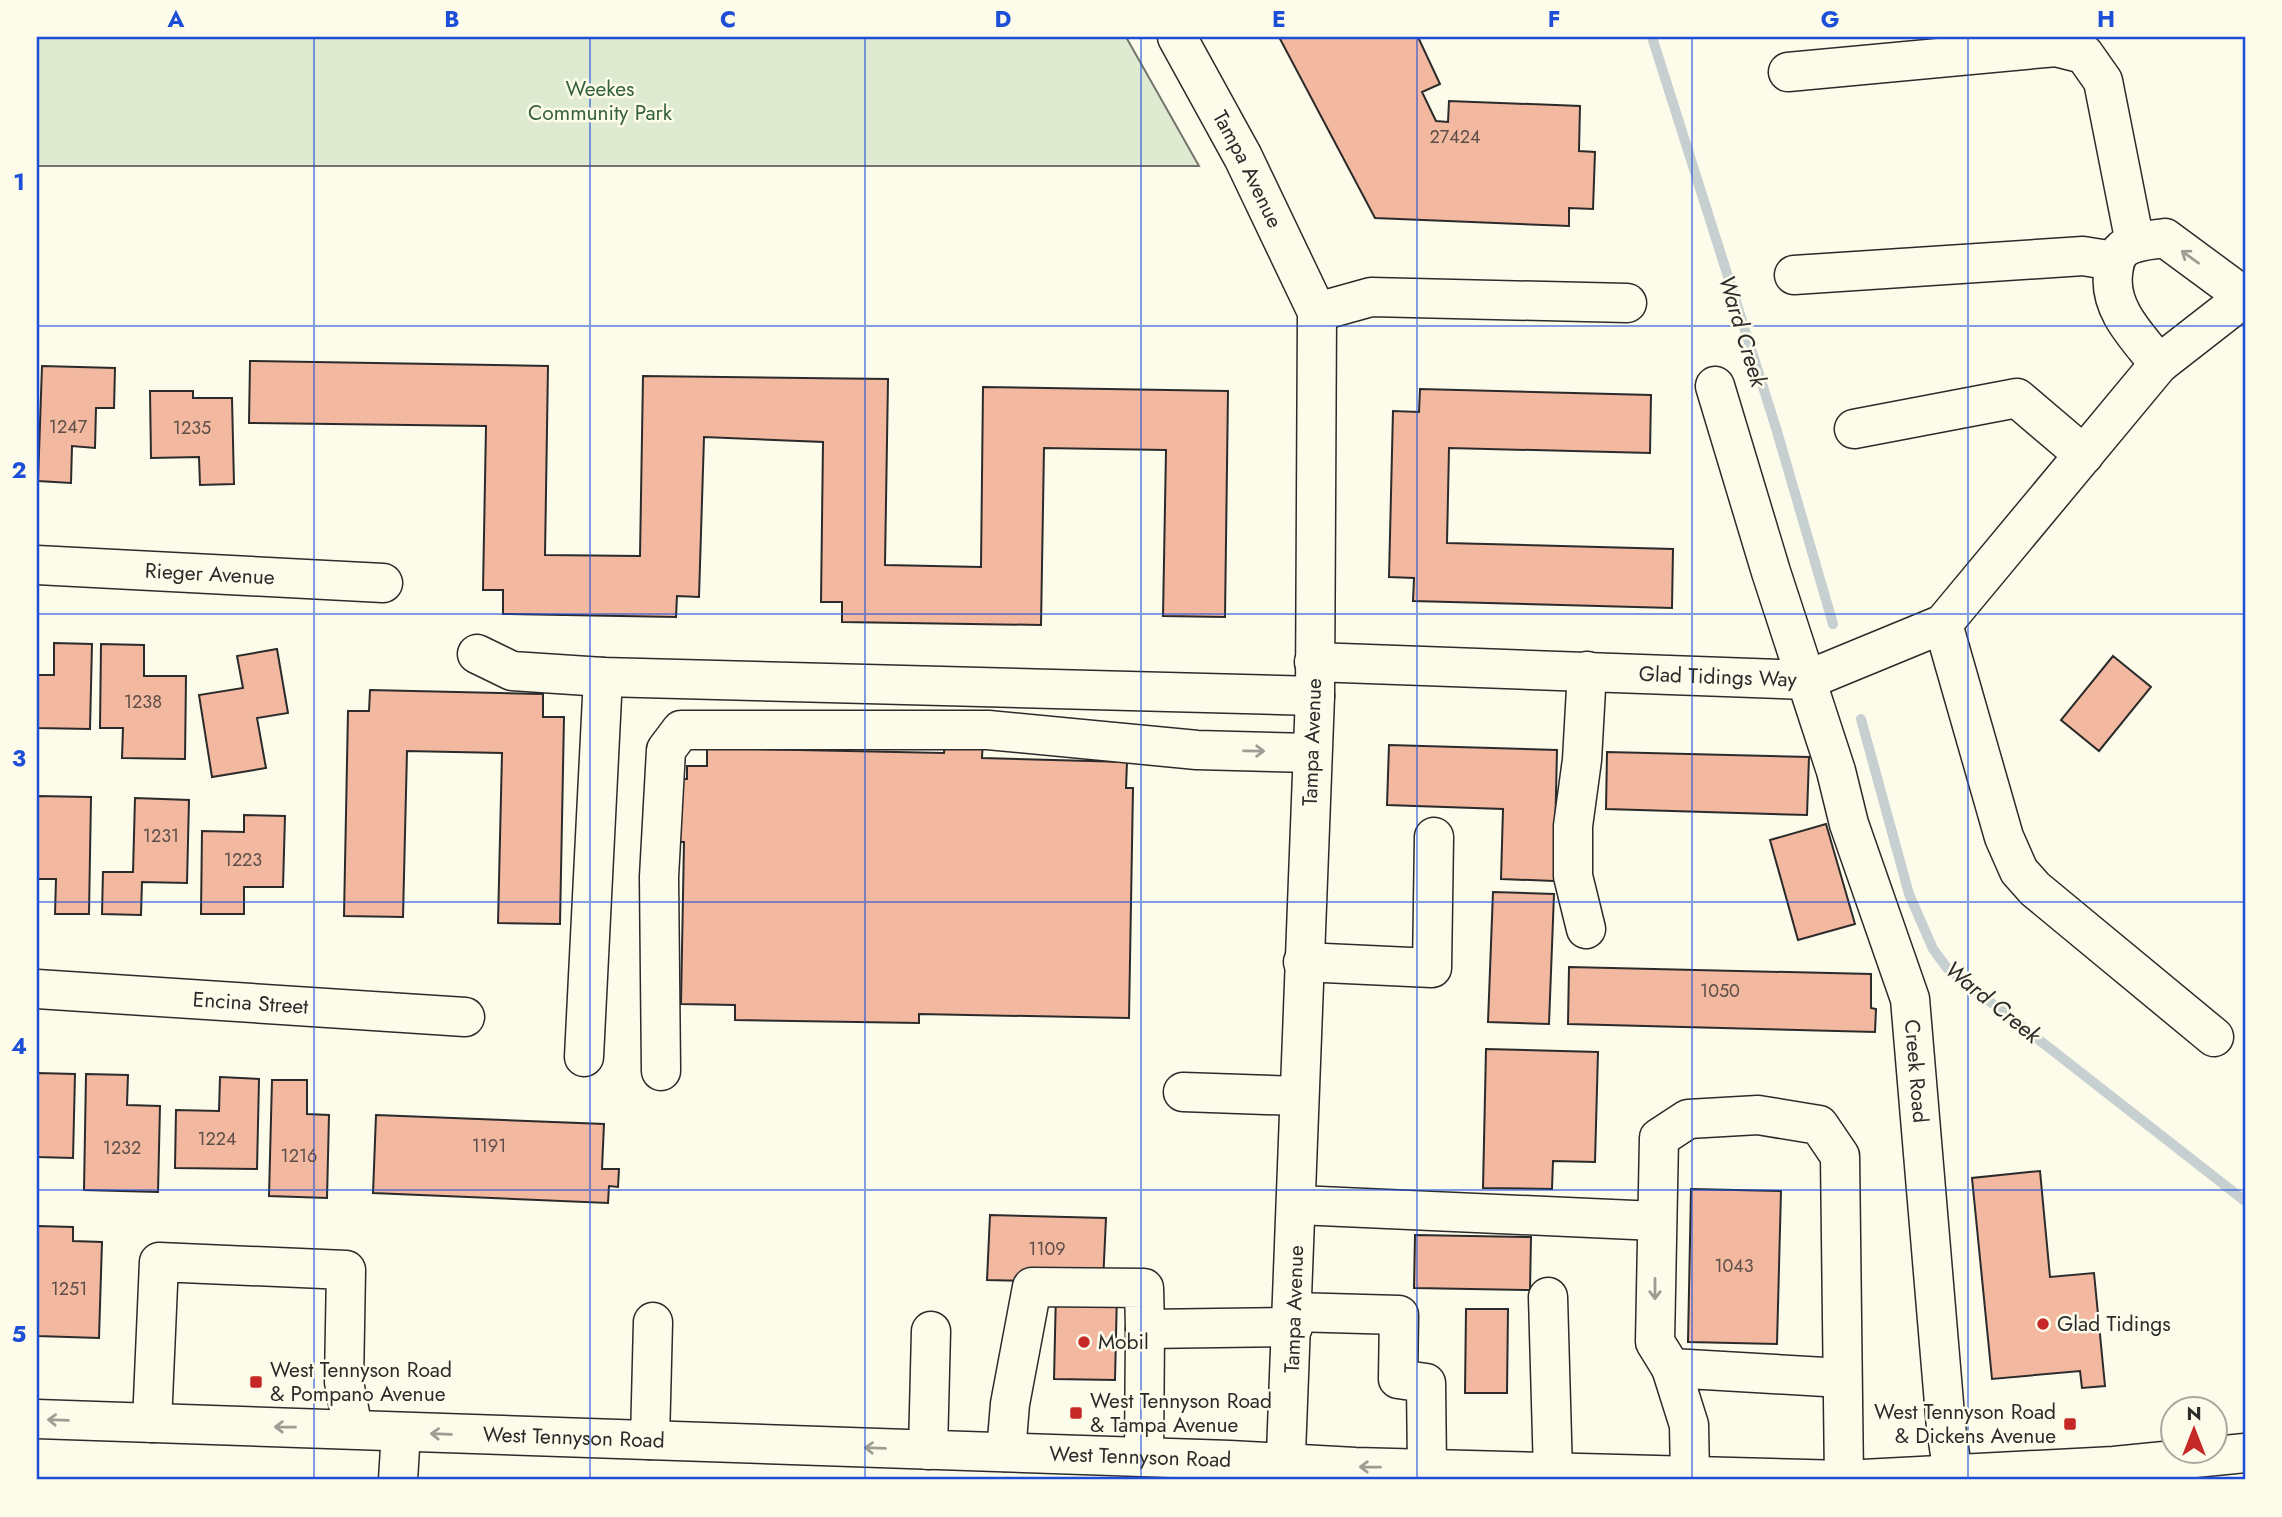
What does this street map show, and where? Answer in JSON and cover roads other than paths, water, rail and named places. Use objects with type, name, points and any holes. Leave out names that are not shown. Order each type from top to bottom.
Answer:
[{"type":"street","name":"Tampa Avenue","points":[[1177,37],[1243,157],[1317,312],[1314,679],[1297,1096],[1298,1205],[1286,1472]]},
{"type":"street","points":[[1788,72],[2056,47],[2084,54],[2103,81],[2125,252],[2112,289],[2123,318],[2159,364]]},
{"type":"street","name":"Glad Tidings Way","points":[[477,654],[512,671],[603,677],[1314,679],[1587,671],[1807,680],[1942,624],[2159,364],[2245,297],[2165,238],[2125,252],[1794,275]]},
{"type":"street","points":[[1317,312],[1371,297],[1627,303]]},
{"type":"street","name":"Creek Road","points":[[1715,386],[1849,824],[1910,999],[1952,1475]]},
{"type":"street","points":[[1854,429],[2017,397],[2084,454]]},
{"type":"street","name":"Rieger Avenue","points":[[37,565],[383,583]]},
{"type":"street","points":[[1942,624],[2004,837],[2019,871],[2035,889],[2214,1037]]},
{"type":"street","points":[[1586,929],[1573,876],[1573,826],[1582,760],[1587,671]]},
{"type":"street","points":[[584,1057],[603,677]]},
{"type":"street","points":[[662,1071],[659,877],[666,750],[681,730],[988,730],[1197,750],[1312,753]]},
{"type":"street","points":[[1303,962],[1432,968],[1434,837]]},
{"type":"street","name":"Encina Street","points":[[37,989],[465,1017]]},
{"type":"street","points":[[1183,1092],[1297,1096]]},
{"type":"street","points":[[1690,1476],[1689,1425],[1671,1368],[1655,1342],[1658,1138],[1688,1119],[1758,1115],[1819,1125],[1840,1156],[1844,1480]]},
{"type":"street","points":[[1298,1205],[1656,1221]]},
{"type":"street","points":[[152,1423],[159,1262],[345,1270],[344,1382],[354,1429]]},
{"type":"street","points":[[1006,1452],[1010,1404],[1032,1287],[1144,1289],[1144,1457]]},
{"type":"street","points":[[1548,1297],[1553,1473]]},
{"type":"street","points":[[1145,1329],[1399,1315],[1398,1379],[1426,1383],[1427,1469]]},
{"type":"street","points":[[650,1440],[653,1322]]},
{"type":"street","points":[[928,1450],[931,1331]]},
{"type":"street","points":[[1671,1368],[1842,1378]]},
{"type":"street","name":"West Tennyson Road","points":[[37,1419],[1144,1457],[1286,1472],[1427,1469],[1844,1480],[1952,1475],[2115,1473],[2245,1453]]},
{"type":"street","points":[[398,1480],[401,1432]]},
{"type":"waterway","name":"Ward Creek","points":[[1652,37],[1776,428],[1833,624]]},
{"type":"waterway","name":"Ward Creek","points":[[1861,719],[1909,894],[1933,949],[1947,968],[2245,1201]]},
{"type":"place","name":"Glad Tidings","points":[[2043,1324]]},
{"type":"place","name":"Mobil","points":[[1084,1342]]},
{"type":"place","name":"West Tennyson Road & Pompano Avenue","points":[[256,1382]]},
{"type":"place","name":"West Tennyson Road & Tampa Avenue","points":[[1076,1413]]},
{"type":"place","name":"West Tennyson Road & Dickens Avenue","points":[[2070,1424]]},
{"type":"park label","name":"Weekes Community Park","points":[[600,101]]}]
